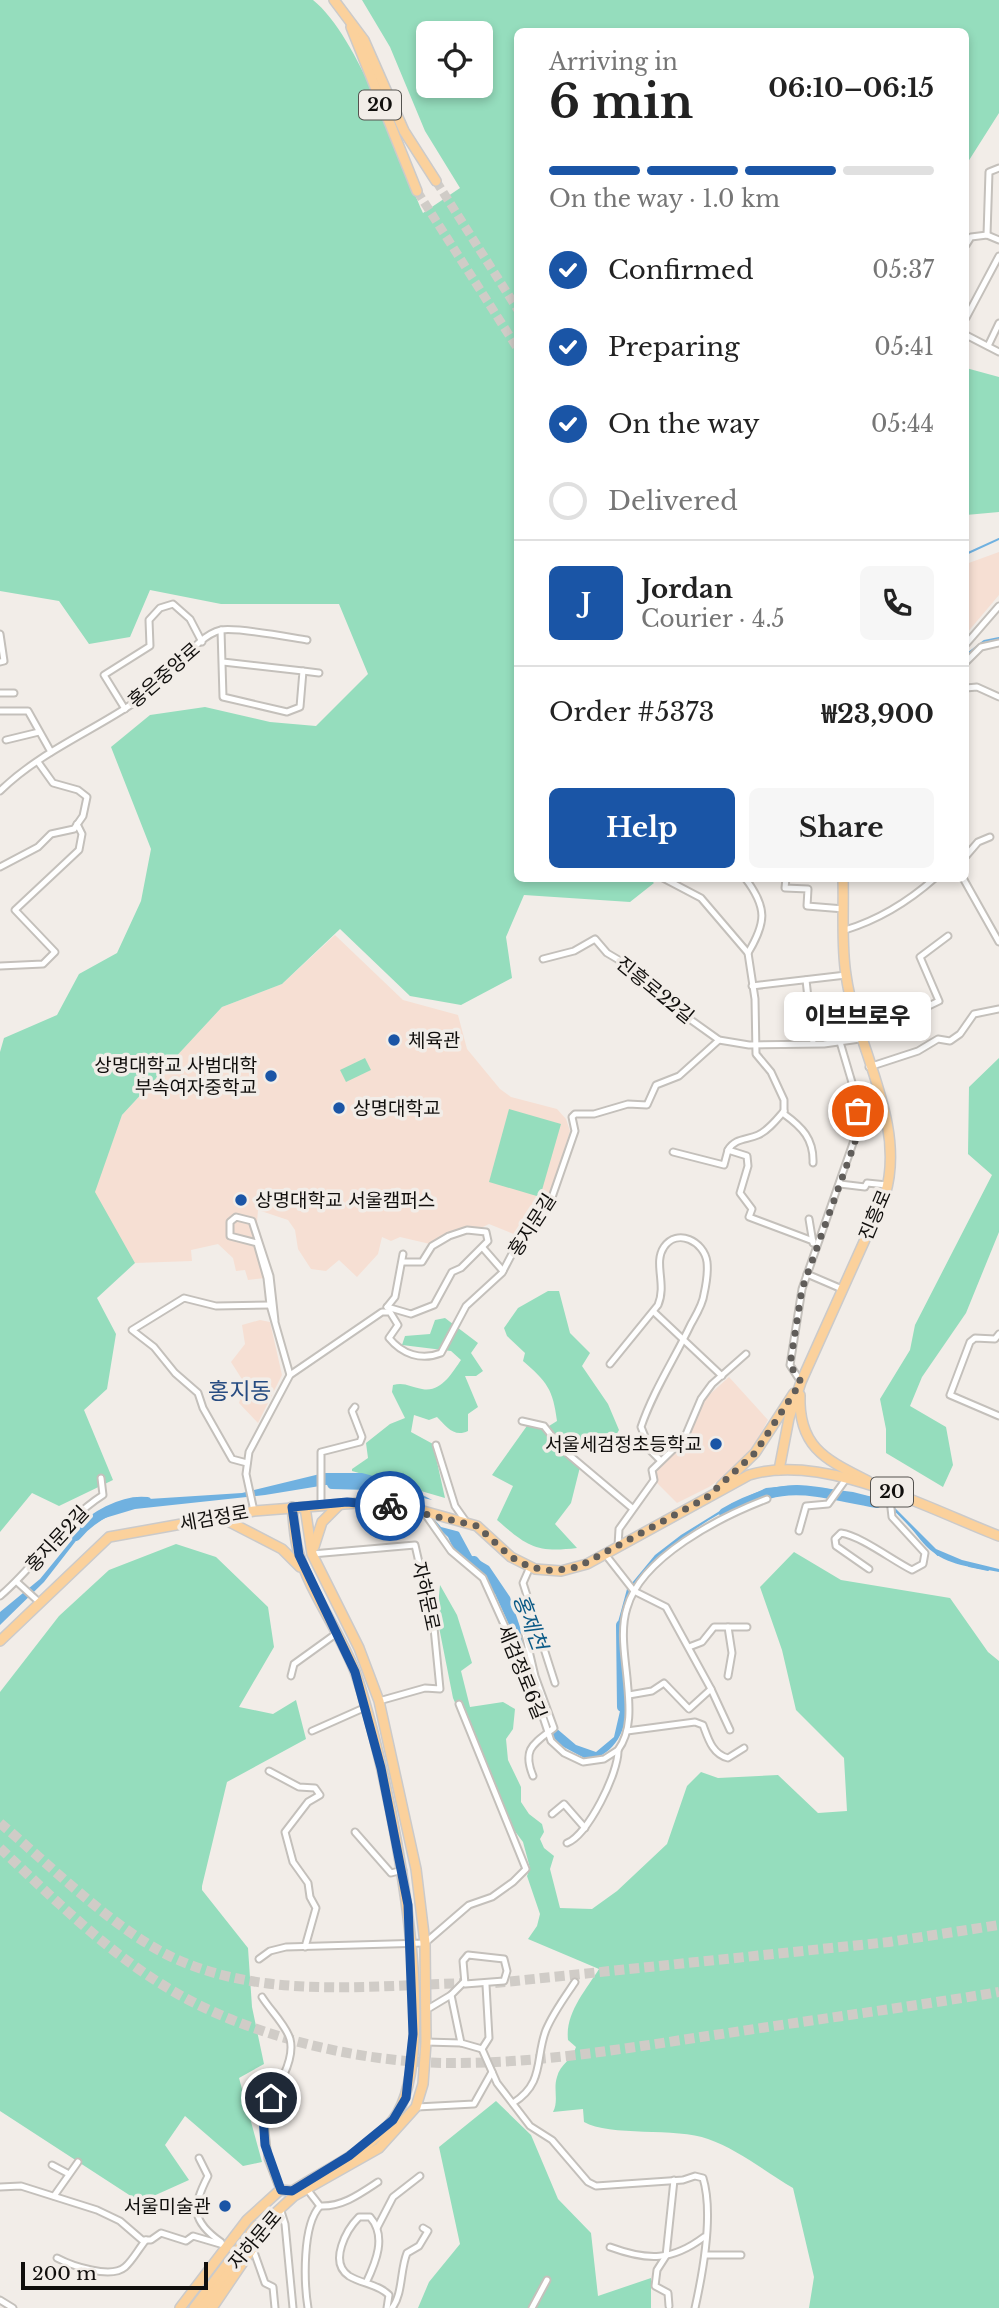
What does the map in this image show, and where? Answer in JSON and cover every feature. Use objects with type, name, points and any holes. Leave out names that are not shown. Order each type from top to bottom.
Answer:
[{"type":"main road","name":"20","points":[[334,0],[364,40],[404,131],[436,181]]},
{"type":"main road","name":"20","points":[[346,16],[417,191]]},
{"type":"main road","name":"진흥로","points":[[779,1470],[801,1382],[888,1185],[891,1148],[887,1115],[860,1039],[846,975],[843,882]]},
{"type":"main road","points":[[801,1382],[800,1408],[806,1432],[820,1455],[887,1490]]},
{"type":"main road","points":[[706,1498],[755,1453],[801,1382]]},
{"type":"main road","name":"20","points":[[779,1470],[846,1479],[887,1490],[999,1536]]},
{"type":"main road","name":"세검정로","points":[[0,1641],[37,1600],[109,1537],[254,1511],[370,1502],[426,1512],[477,1526],[511,1557],[530,1567],[547,1571],[569,1570],[605,1554],[749,1475],[779,1470]]},
{"type":"main road","points":[[312,1554],[322,1522],[342,1503]]},
{"type":"main road","name":"자하문로","points":[[194,2308],[241,2243],[292,2191],[379,2134],[393,2120],[406,2098],[413,2034],[411,1944],[402,1870],[366,1707],[355,1672],[299,1555],[292,1507]]},
{"type":"main road","name":"자하문로","points":[[202,2308],[269,2219],[307,2189],[379,2148],[416,2106],[423,2084],[426,2042],[425,1943],[416,1869],[379,1701],[359,1648],[312,1554],[305,1507]]},
{"type":"main road","points":[[252,1534],[249,1522],[254,1511]]},
{"type":"main road","points":[[219,1517],[291,1556],[313,1583]]},
{"type":"main road","points":[[180,2308],[225,2245],[247,2220],[281,2190],[292,2191]]},
{"type":"main road","points":[[214,2308],[267,2229],[269,2219]]},
{"type":"street","points":[[987,235],[989,172],[999,168]]},
{"type":"street","points":[[969,240],[971,237],[987,235],[999,240]]},
{"type":"street","points":[[969,308],[996,270],[999,256]]},
{"type":"street","points":[[988,346],[999,324]]},
{"type":"street","points":[[969,336],[999,352]]},
{"type":"street","points":[[125,709],[104,675],[150,646],[149,620],[160,608],[173,604],[182,610],[202,642]]},
{"type":"street","points":[[969,640],[998,609]]},
{"type":"street","points":[[221,630],[223,697],[287,712],[300,707],[303,671]]},
{"type":"street","name":"홍은중앙로","points":[[0,791],[51,752],[125,709],[160,683],[202,642],[221,630],[307,640]]},
{"type":"street","points":[[0,634],[4,661],[0,662]]},
{"type":"street","points":[[969,658],[981,647],[999,643]]},
{"type":"street","points":[[223,662],[319,673]]},
{"type":"street","points":[[969,688],[977,687],[999,697]]},
{"type":"street","points":[[0,693],[14,693]]},
{"type":"street","points":[[0,711],[28,711],[51,752]]},
{"type":"street","points":[[6,740],[39,732]]},
{"type":"street","points":[[0,867],[38,848],[51,834],[74,829],[83,816],[87,797],[78,790],[52,783],[38,762]]},
{"type":"street","points":[[0,965],[43,964],[55,952],[15,910],[79,850],[82,834],[77,824]]},
{"type":"street","points":[[969,852],[978,842],[990,838]]},
{"type":"street","points":[[671,882],[701,898],[748,953],[756,1054],[771,1072],[784,1100],[784,1111],[808,1136],[814,1151],[813,1163]]},
{"type":"street","points":[[748,882],[763,919],[762,929],[748,953]]},
{"type":"street","points":[[786,882],[785,888],[808,889],[807,906],[844,909]]},
{"type":"street","points":[[845,930],[866,924],[916,895],[931,882]]},
{"type":"street","points":[[965,882],[999,942]]},
{"type":"street","name":"진흥로22길","points":[[543,959],[574,951],[595,939],[607,953],[634,969],[649,990],[719,1040],[754,1044],[813,1044],[860,1039],[939,1001],[920,957],[948,936]]},
{"type":"street","points":[[752,986],[846,975]]},
{"type":"street","points":[[806,980],[813,1044]]},
{"type":"street","points":[[869,1067],[918,1051],[938,1039],[950,1041],[974,1014],[999,1009]]},
{"type":"street","name":"홍지문길","points":[[385,1309],[398,1325],[389,1338],[396,1346],[412,1355],[441,1353],[466,1306],[503,1271],[525,1229],[551,1202],[575,1131],[572,1117],[575,1114],[594,1114],[628,1104],[647,1105],[656,1085],[679,1076],[719,1040]]},
{"type":"street","points":[[801,1382],[790,1365],[807,1274],[859,1126],[856,1096],[840,1042]]},
{"type":"street","points":[[673,1152],[724,1165],[732,1145],[746,1137],[758,1135],[784,1111]]},
{"type":"street","points":[[728,1150],[747,1156],[748,1166],[740,1193],[752,1209],[749,1217],[813,1241]]},
{"type":"street","points":[[840,1184],[865,1187],[867,1183],[888,1185]]},
{"type":"street","points":[[275,1321],[270,1276],[253,1221],[236,1217],[230,1222],[230,1236],[236,1240],[257,1243],[267,1278],[270,1305],[290,1375]]},
{"type":"street","points":[[809,1219],[815,1249]]},
{"type":"street","name":"홍지문길","points":[[385,1309],[411,1314],[434,1305],[452,1272],[488,1241],[485,1232],[467,1230],[432,1246],[422,1262],[403,1262]]},
{"type":"street","points":[[610,1364],[654,1312],[663,1294],[659,1260],[663,1249],[671,1240],[682,1237],[694,1241],[703,1250],[707,1262],[704,1297],[641,1426],[651,1451],[660,1460]]},
{"type":"street","points":[[483,1248],[503,1271]]},
{"type":"street","points":[[254,1511],[247,1463],[264,1420],[290,1375],[385,1309],[395,1297],[403,1254]]},
{"type":"street","points":[[807,1274],[842,1289]]},
{"type":"street","points":[[247,1463],[232,1459],[206,1415],[198,1394],[175,1373],[154,1347],[132,1330],[184,1298],[216,1306],[270,1305]]},
{"type":"street","points":[[654,1312],[722,1376]]},
{"type":"street","points":[[999,1334],[995,1339],[975,1338],[971,1342],[950,1395],[999,1416]]},
{"type":"street","points":[[618,1546],[619,1529],[654,1480],[652,1470],[684,1438],[701,1399],[746,1354]]},
{"type":"street","points":[[321,1505],[321,1452],[360,1443],[362,1437],[352,1411],[355,1407]]},
{"type":"street","points":[[522,1421],[544,1426],[562,1449],[632,1508]]},
{"type":"street","name":"세검정로","points":[[436,1444],[455,1506],[463,1522]]},
{"type":"street","name":"홍지문2길","points":[[0,1596],[19,1583],[71,1518],[103,1495],[101,1478]]},
{"type":"street","points":[[799,1531],[806,1506],[828,1504],[846,1479]]},
{"type":"street","points":[[869,1569],[836,1546],[835,1539],[841,1533],[853,1535],[882,1555],[912,1570],[923,1564],[925,1553],[891,1513],[887,1490]]},
{"type":"street","points":[[567,1843],[585,1828],[619,1763],[618,1751],[627,1731],[629,1695],[624,1622],[634,1591],[657,1563],[685,1541],[766,1499]]},
{"type":"street","name":"세검정로6길","points":[[426,1512],[450,1551],[483,1577],[535,1693],[547,1733],[564,1753],[583,1762],[604,1759],[618,1751]]},
{"type":"street","name":"자하문로","points":[[312,1554],[415,1545],[435,1628],[440,1689],[425,1688],[379,1701]]},
{"type":"street","points":[[605,1554],[634,1591],[666,1607],[730,1730]]},
{"type":"street","points":[[530,1567],[523,1583],[555,1683]]},
{"type":"street","points":[[19,1583],[37,1600]]},
{"type":"street","points":[[689,1647],[702,1642],[715,1627],[747,1627]]},
{"type":"street","points":[[728,1627],[732,1653],[728,1676]]},
{"type":"street","points":[[291,1676],[294,1664],[337,1633]]},
{"type":"street","points":[[525,1634],[535,1676],[554,1728],[547,1733]]},
{"type":"street","points":[[629,1695],[652,1691],[664,1683],[690,1709],[711,1689]]},
{"type":"street","points":[[259,1959],[270,1951],[305,1947],[425,1943],[469,1905],[492,1897],[513,1882],[526,1868],[460,1704]]},
{"type":"street","points":[[312,1731],[366,1707]]},
{"type":"street","points":[[627,1731],[695,1722],[704,1725],[706,1739],[722,1756],[739,1753],[744,1748]]},
{"type":"street","name":"세검정로6길","points":[[533,1776],[527,1760],[530,1749],[547,1733]]},
{"type":"street","points":[[269,1771],[299,1787],[315,1788],[320,1794],[308,1802],[285,1832],[293,1862],[308,1883],[310,1897],[316,1908],[305,1947]]},
{"type":"street","points":[[552,1814],[564,1804],[585,1828]]},
{"type":"street","points":[[355,1832],[391,1873],[402,1870]]},
{"type":"street","points":[[426,2010],[451,1995],[464,1982],[463,1961],[468,1955],[504,1959],[507,1971],[504,1981],[486,1985],[464,1982]]},
{"type":"street","points":[[513,2103],[529,2089],[536,2077],[547,2028],[575,1982]]},
{"type":"street","points":[[482,2049],[489,2038],[486,1985]]},
{"type":"street","points":[[451,1995],[461,2043]]},
{"type":"street","points":[[262,1997],[290,2037],[291,2049],[271,2098],[262,2103],[265,2145],[281,2190]]},
{"type":"street","points":[[426,2042],[461,2043],[482,2049]]},
{"type":"street","points":[[482,2049],[497,2083],[530,2126],[552,2140],[588,2182],[596,2186],[695,2176],[703,2178],[706,2189],[706,2255],[695,2308]]},
{"type":"street","points":[[416,2106],[474,2104],[492,2072]]},
{"type":"street","points":[[199,2158],[208,2176],[197,2197],[199,2221],[202,2229],[225,2245]]},
{"type":"street","points":[[54,2196],[78,2162]]},
{"type":"street","points":[[52,2165],[69,2174]]},
{"type":"street","points":[[377,2228],[393,2197],[420,2176]]},
{"type":"street","points":[[669,2305],[668,2293],[655,2286],[657,2270],[666,2256],[674,2180]]},
{"type":"street","points":[[308,2308],[308,2238],[311,2219],[320,2206],[347,2201],[378,2182]]},
{"type":"street","points":[[0,2187],[21,2186],[54,2196],[120,2221],[146,2240]]},
{"type":"street","points":[[307,2189],[320,2206]]},
{"type":"street","points":[[280,2208],[285,2224],[293,2308]]},
{"type":"street","points":[[366,2283],[379,2249],[377,2228],[370,2217],[359,2217],[352,2224],[339,2254],[345,2272],[366,2283],[389,2295],[390,2308]]},
{"type":"street","points":[[390,2308],[398,2300],[399,2279],[407,2252],[419,2246],[428,2231],[423,2228]]},
{"type":"street","points":[[57,2258],[88,2272],[117,2271],[125,2268],[146,2240],[161,2233],[186,2241],[193,2236],[225,2245]]},
{"type":"street","points":[[610,2247],[634,2256],[666,2256],[684,2252],[704,2236]]},
{"type":"street","points":[[250,2252],[265,2283],[273,2287],[275,2308]]},
{"type":"street","points":[[706,2255],[741,2255]]},
{"type":"street","points":[[532,2308],[547,2280]]},
{"type":"street","points":[[0,2300],[13,2308]]},
{"type":"shaded area","points":[[999,552],[999,595],[969,630],[969,563]]},
{"type":"shaded area","name":"상명대학교","points":[[335,935],[403,1000],[458,1015],[467,1049],[500,1089],[511,1097],[557,1109],[566,1119],[570,1131],[548,1202],[522,1219],[516,1235],[489,1224],[481,1228],[463,1227],[430,1244],[400,1237],[391,1241],[382,1237],[378,1254],[357,1277],[339,1260],[326,1271],[311,1269],[298,1249],[295,1230],[288,1220],[258,1210],[257,1222],[274,1277],[248,1280],[245,1270],[236,1271],[233,1258],[218,1244],[191,1250],[192,1261],[135,1263],[94,1192],[122,1115],[222,1007],[282,984]]},
{"type":"shaded area","points":[[260,1320],[270,1322],[282,1375],[258,1423],[239,1403],[245,1384],[231,1362],[245,1344],[242,1325]]},
{"type":"shaded area","name":"서울세검정초등학교","points":[[729,1377],[768,1420],[752,1450],[734,1469],[709,1487],[677,1503],[654,1480],[652,1470],[684,1438],[699,1404]]},
{"type":"green space","points":[[0,0],[313,0],[330,17],[361,69],[423,213],[460,188],[425,131],[390,47],[362,0],[999,0],[999,113],[969,160],[969,28],[514,28],[514,882],[654,883],[630,902],[524,895],[506,937],[512,978],[461,1005],[410,996],[340,929],[282,984],[222,1007],[122,1115],[95,1192],[135,1263],[97,1298],[116,1334],[107,1389],[84,1410],[113,1480],[59,1506],[32,1493],[0,1532],[0,1052],[4,1038],[57,1015],[79,974],[117,953],[141,901],[151,849],[111,747],[150,715],[205,707],[270,722],[316,726],[368,674],[339,604],[221,604],[150,590],[130,637],[89,644],[59,601],[0,591]]},
{"type":"green space","points":[[969,369],[999,377],[999,512],[969,515]]},
{"type":"green space","points":[[365,1058],[371,1070],[346,1082],[340,1070]]},
{"type":"green space","points":[[999,1058],[999,1232],[966,1313],[922,1377],[910,1406],[946,1427],[953,1465],[943,1487],[886,1453],[886,1429],[880,1399],[910,1350],[915,1325],[992,1175],[968,1154],[969,1087]]},
{"type":"green space","points":[[509,1109],[561,1124],[540,1197],[489,1182]]},
{"type":"green space","points":[[548,1291],[559,1291],[570,1333],[590,1353],[582,1366],[608,1404],[619,1430],[611,1444],[598,1447],[582,1439],[578,1446],[576,1456],[580,1467],[571,1503],[555,1524],[577,1548],[551,1549],[533,1546],[497,1520],[513,1486],[492,1475],[529,1423],[549,1426],[557,1421],[548,1387],[523,1361],[525,1353],[507,1336],[504,1328],[518,1308]]},
{"type":"green space","points":[[445,1318],[478,1343],[471,1353],[483,1371],[476,1376],[465,1376],[478,1407],[468,1414],[468,1431],[454,1432],[437,1417],[429,1420],[414,1415],[411,1432],[433,1444],[445,1498],[352,1469],[368,1458],[366,1443],[390,1424],[405,1418],[392,1392],[393,1385],[435,1388],[445,1381],[461,1360],[451,1351],[402,1345],[405,1336],[430,1334],[435,1320]]},
{"type":"green space","points":[[176,1544],[216,1557],[268,1607],[274,1647],[239,1707],[273,1714],[296,1700],[306,1739],[227,1782],[202,1886],[202,1890],[248,1948],[252,2007],[264,2064],[239,2078],[262,2162],[243,2166],[185,2116],[165,2145],[189,2180],[140,2202],[0,2111],[0,1692],[59,1616],[109,1570]]},
{"type":"green space","points":[[794,1552],[841,1580],[950,1598],[988,1652],[999,1661],[999,2308],[809,2308],[814,2277],[793,2188],[741,2155],[708,2139],[679,2133],[595,2127],[584,2122],[583,2109],[553,2112],[559,2072],[576,2047],[568,2040],[570,2020],[577,2002],[599,1969],[528,1939],[537,1926],[540,1914],[527,1876],[530,1868],[523,1842],[508,1822],[453,1698],[437,1617],[440,1585],[457,1615],[472,1663],[461,1671],[470,1707],[503,1702],[515,1709],[513,1729],[506,1739],[508,1760],[521,1787],[521,1802],[529,1814],[542,1824],[544,1832],[540,1839],[544,1848],[554,1856],[550,1869],[560,1908],[592,1909],[617,1891],[667,1844],[687,1786],[701,1772],[718,1778],[778,1775],[818,1813],[847,1811],[844,1758],[796,1710],[782,1650],[760,1587]]},
{"type":"green space","points":[[496,2101],[531,2135],[558,2199],[591,2233],[598,2296],[651,2278],[651,2308],[418,2308],[429,2282],[460,2244],[439,2147]]},
{"type":"water","name":"홍제천","points":[[324,1473],[362,1473],[400,1483],[432,1500],[459,1532],[472,1556],[489,1566],[510,1597],[521,1630],[531,1644],[537,1675],[556,1728],[576,1745],[596,1752],[614,1737],[620,1711],[622,1653],[618,1622],[627,1589],[655,1555],[681,1535],[731,1504],[766,1488],[797,1485],[853,1492],[888,1501],[936,1549],[962,1560],[999,1569],[999,1572],[964,1566],[940,1557],[928,1548],[897,1513],[855,1497],[780,1491],[728,1509],[669,1550],[640,1584],[630,1602],[625,1622],[626,1713],[621,1733],[610,1749],[590,1761],[560,1745],[549,1732],[526,1651],[515,1638],[486,1574],[455,1552],[448,1537],[401,1493],[357,1483],[326,1485],[265,1495],[135,1509],[105,1518],[86,1528],[44,1582],[0,1625],[0,1612],[40,1579],[85,1524],[133,1500],[242,1493]]},
{"type":"pier","points":[[414,1496],[437,1501],[464,1533],[441,1527]]},
{"type":"waterway","points":[[969,553],[999,539]]},
{"type":"waterway","points":[[969,653],[984,641],[999,638]]},
{"type":"waterway","name":"홍제천","points":[[332,1484],[369,1485]]},
{"type":"waterway","name":"홍제천","points":[[724,1513],[746,1502],[783,1491],[817,1492],[877,1503]]},
{"type":"waterway","name":"홍제천","points":[[76,1536],[90,1522],[118,1506],[147,1502]]},
{"type":"waterway","points":[[896,1511],[938,1555]]},
{"type":"waterway","name":"홍제천","points":[[474,1561],[497,1589]]},
{"type":"waterway","points":[[969,1566],[988,1570]]},
{"type":"waterway","name":"홍제천","points":[[621,1625],[622,1707]]},
{"type":"waterway","name":"홍제천","points":[[513,1629],[537,1693]]},
{"type":"tunnel","points":[[436,181],[514,304]]},
{"type":"tunnel","points":[[417,191],[514,343]]},
{"type":"tunnel","points":[[0,1823],[130,1932],[176,1959],[211,1972],[247,1980],[321,1987],[470,1983]]},
{"type":"tunnel","points":[[0,1848],[112,1949],[161,1984],[217,2014],[249,2026],[283,2038],[354,2054],[457,2063],[559,2057],[999,1992]]},
{"type":"tunnel","points":[[495,1983],[889,1942],[999,1925]]},
{"type":"way so far","points":[[390,1506],[423,1511],[477,1526],[505,1552],[524,1565],[541,1570],[561,1571],[587,1564],[706,1498],[755,1453],[801,1382],[790,1365],[802,1289],[854,1145],[859,1126],[858,1111]]},
{"type":"place","name":"체육관","points":[[394,1040]]},
{"type":"place","name":"상명대학교 사범대학 부속여자중학교","points":[[271,1076]]},
{"type":"place","name":"상명대학교","points":[[339,1108]]},
{"type":"place","name":"이브브로우","points":[[858,1111]]},
{"type":"place","name":"상명대학교 서울캠퍼스","points":[[241,1200]]},
{"type":"place","name":"서울세검정초등학교","points":[[716,1444]]},
{"type":"place","name":"서울미술관","points":[[225,2206]]},
{"type":"district","name":"홍지동","points":[[240,1391]]},
{"type":"route","points":[[271,2098],[262,2103],[268,2159],[281,2190],[292,2191],[379,2134],[393,2120],[406,2098],[411,2073],[413,1989],[411,1936],[402,1870],[369,1718],[355,1672],[299,1555],[292,1507],[347,1502],[370,1502],[390,1506]]}]
